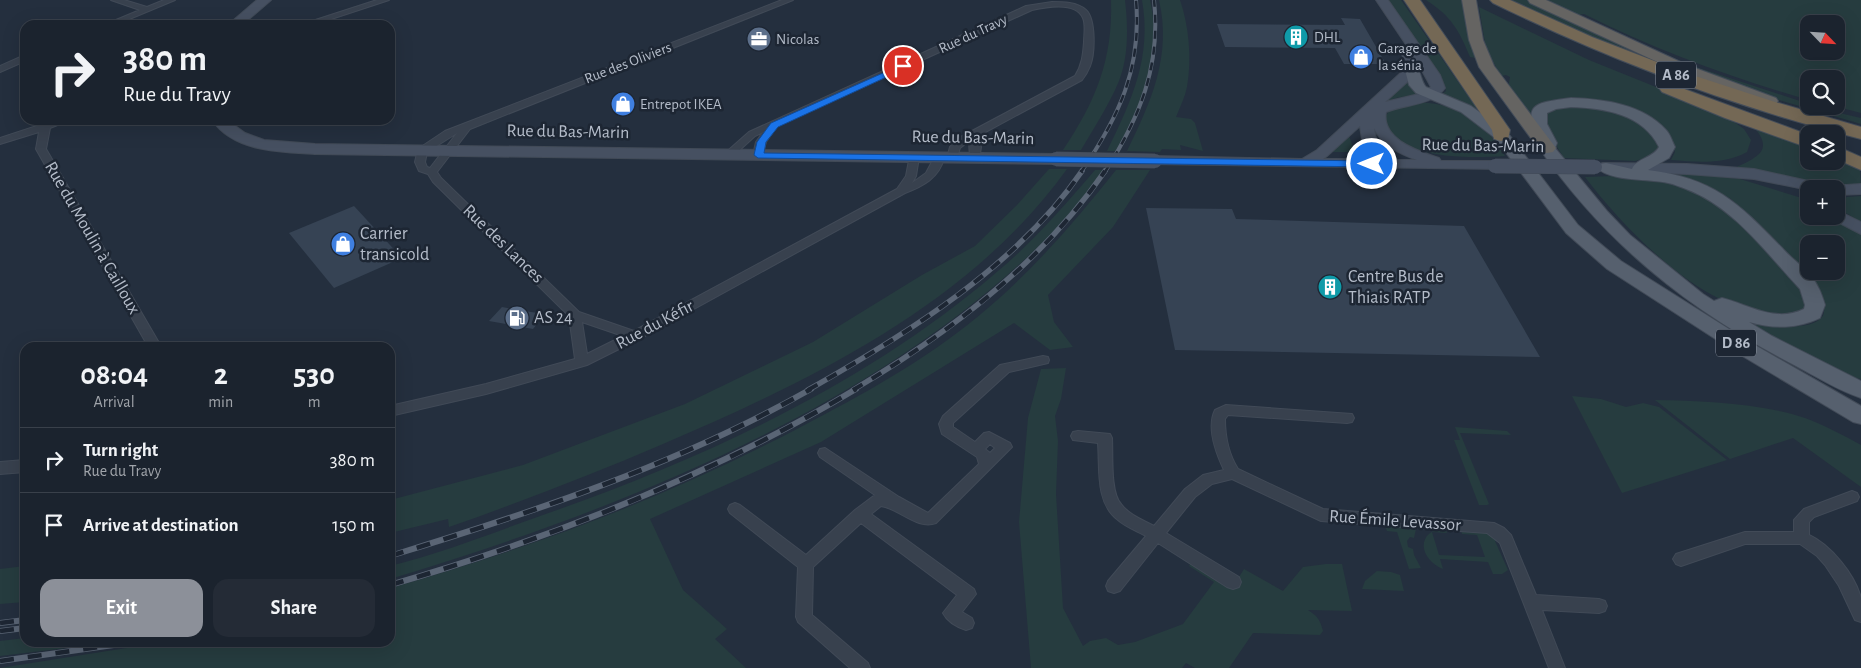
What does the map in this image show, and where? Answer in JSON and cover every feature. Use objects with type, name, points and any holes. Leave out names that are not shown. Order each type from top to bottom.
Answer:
[{"type":"highway","name":"D 86","points":[[1412,0],[1501,130],[1501,135]]},
{"type":"highway","name":"D 86","points":[[1469,0],[1480,55],[1495,80],[1547,148]]},
{"type":"highway","name":"A 86","points":[[1480,0],[1545,33],[1652,77],[1736,106],[1801,125]]},
{"type":"highway","name":"A 86","points":[[1498,0],[1555,28],[1628,58],[1738,97],[1861,133]]},
{"type":"highway","points":[[1535,0],[1710,79],[1798,110],[1861,129]]},
{"type":"highway","points":[[1652,77],[1678,93],[1800,139]]},
{"type":"highway","points":[[1845,138],[1861,142]]},
{"type":"highway","points":[[1845,156],[1861,164]]},
{"type":"main road","points":[[240,20],[265,0]]},
{"type":"main road","points":[[1373,0],[1412,59],[1412,70],[1416,85],[1430,95],[1466,109],[1501,135]]},
{"type":"main road","points":[[1351,126],[1364,159],[1372,164],[1374,154],[1366,128],[1369,122],[1378,113],[1396,102],[1430,95],[1437,89],[1436,80],[1382,0]]},
{"type":"main road","points":[[1306,163],[1322,153],[1412,70]]},
{"type":"main road","points":[[1547,148],[1549,143],[1539,124],[1539,111],[1556,103],[1564,102],[1604,105],[1625,111],[1647,122],[1664,137],[1667,147],[1663,155],[1640,168]]},
{"type":"main road","points":[[1378,113],[1380,128],[1392,142],[1404,149],[1447,166]]},
{"type":"main road","name":"Rue du Bas-Marin","points":[[224,125],[234,134],[263,145],[315,149],[1640,168],[1688,169],[1733,174]]},
{"type":"main road","name":"D 86","points":[[1501,135],[1572,229],[1614,265],[1733,342],[1861,416]]},
{"type":"main road","name":"D 86","points":[[1547,148],[1601,216],[1624,239],[1696,298],[1764,341],[1861,390]]},
{"type":"main road","points":[[1600,168],[1659,176],[1707,191],[1736,211],[1809,287],[1815,305],[1813,313],[1803,319],[1783,321],[1748,315],[1728,307],[1673,278]]},
{"type":"main road","points":[[1733,174],[1765,176],[1800,184]]},
{"type":"main road","points":[[1733,174],[1800,193]]},
{"type":"main road","points":[[1845,190],[1861,189]]},
{"type":"main road","points":[[1845,220],[1861,230]]},
{"type":"street","points":[[115,0],[147,9]]},
{"type":"street","points":[[120,20],[171,0]]},
{"type":"street","points":[[320,20],[385,0]]},
{"type":"street","name":"Rue des Oliviers","points":[[422,150],[448,133],[789,0]]},
{"type":"street","name":"Rue du Travy","points":[[728,155],[752,134],[1030,8],[1042,5],[1064,5],[1082,11],[1088,19],[1087,44],[1086,66],[1079,78],[958,144],[946,158]]},
{"type":"street","points":[[0,69],[20,60]]},
{"type":"street","points":[[0,140],[48,125]]},
{"type":"street","points":[[758,155],[761,142],[774,125]]},
{"type":"street","name":"Rue du Moulin à Cailloux","points":[[45,126],[40,149],[153,342]]},
{"type":"street","name":"Rue des Oliviers","points":[[447,151],[467,126]]},
{"type":"street","points":[[973,136],[976,146],[975,158]]},
{"type":"street","name":"Rue des Lances","points":[[422,150],[421,166],[432,172],[449,192],[575,315],[635,336]]},
{"type":"street","points":[[432,172],[447,151]]},
{"type":"street","points":[[901,191],[911,176],[914,158]]},
{"type":"street","name":"Rue du Kéfir","points":[[395,410],[486,389],[582,362],[635,336],[901,191],[916,186],[946,158]]},
{"type":"street","points":[[575,315],[582,362]]},
{"type":"street","points":[[987,466],[983,454],[949,432],[946,427],[948,420],[1006,368],[1043,360]]},
{"type":"street","points":[[1114,586],[1190,493],[1208,479],[1233,473],[1226,462],[1218,422],[1222,412],[1347,418]]},
{"type":"street","points":[[1078,436],[1105,438],[1110,501],[1123,516],[1156,534],[1233,582]]},
{"type":"street","points":[[825,453],[895,502],[923,518],[931,519],[987,466],[1005,446],[989,437],[976,449]]},
{"type":"street","points":[[0,468],[20,466]]},
{"type":"street","name":"Rue Émile Levassor","points":[[1233,473],[1321,515],[1489,527],[1499,532],[1506,539],[1531,602]]},
{"type":"street","points":[[1802,538],[1801,520],[1809,513],[1852,498]]},
{"type":"street","points":[[862,668],[812,626],[804,616],[806,564],[860,514],[879,500],[895,502]]},
{"type":"street","points":[[735,509],[806,564]]},
{"type":"street","points":[[860,514],[968,594],[952,613],[966,623]]},
{"type":"street","points":[[1681,559],[1745,538],[1802,538],[1815,543],[1826,552],[1861,615]]},
{"type":"street","points":[[1558,668],[1531,602],[1599,606]]},
{"type":"green space","points":[[1111,0],[1125,0],[1127,20],[1125,61],[1119,81],[1111,99],[1081,150],[1063,150],[1085,114],[1100,79],[1109,41]]},
{"type":"green space","points":[[1142,0],[1150,0],[1153,20],[1154,40],[1148,78],[1134,116],[1116,151],[1107,151],[1132,96],[1138,78],[1144,40]]},
{"type":"green space","points":[[1159,0],[1180,0],[1183,10],[1189,43],[1189,76],[1186,91],[1176,117],[1191,119],[1195,123],[1203,151],[1180,145],[1181,150],[1162,149],[1160,152],[1127,151],[1144,115],[1157,78],[1163,40]]},
{"type":"green space","points":[[1389,0],[1401,0],[1477,109],[1472,109],[1441,95],[1446,91],[1444,85]]},
{"type":"green space","points":[[1426,0],[1462,0],[1476,58],[1470,57],[1458,31],[1448,18]]},
{"type":"green space","points":[[1506,0],[1529,0],[1667,64],[1657,66]]},
{"type":"green space","points":[[1540,0],[1861,0],[1861,113],[1845,109],[1845,70],[1800,70],[1800,97],[1695,62],[1639,40],[1584,14],[1577,15],[1678,61],[1800,101],[1800,106],[1709,76]]},
{"type":"green space","points":[[1479,7],[1589,60],[1723,114],[1744,129],[1751,140],[1747,152],[1719,161],[1671,160],[1675,152],[1662,129],[1626,109],[1600,101],[1574,98],[1561,99],[1534,107],[1531,114],[1526,113],[1508,88],[1510,77],[1506,75],[1501,76],[1486,49]]},
{"type":"green space","points":[[1407,81],[1418,94],[1396,98],[1383,103]]},
{"type":"green space","points":[[1413,102],[1443,106],[1467,115],[1478,122],[1505,156],[1460,157],[1444,155],[1413,148],[1400,141],[1388,131],[1384,118],[1390,110]]},
{"type":"green space","points":[[1564,105],[1592,105],[1641,121],[1661,147],[1654,156],[1635,161],[1564,158],[1551,137],[1547,126],[1546,114]]},
{"type":"green space","points":[[1845,114],[1861,118],[1861,124],[1830,115]]},
{"type":"green space","points":[[1753,126],[1800,143],[1800,170],[1845,170],[1845,162],[1860,170],[1861,186],[1845,185],[1845,180],[1800,181],[1735,168],[1760,152],[1763,142]]},
{"type":"green space","points":[[1349,136],[1355,152],[1331,152]]},
{"type":"green space","points":[[1049,169],[1067,169],[1028,217],[984,260],[936,298],[884,333],[831,364],[719,419],[637,455],[530,498],[449,527],[448,519],[395,532],[395,499],[523,465],[685,404],[813,342],[922,275],[975,246],[1017,205]]},
{"type":"green space","points":[[1095,170],[1105,170],[1039,246],[971,305],[897,358],[818,406],[735,449],[649,488],[563,522],[395,577],[395,565],[467,542],[604,493],[664,469],[724,443],[839,383],[894,349],[947,312],[998,271],[1037,235]]},
{"type":"green space","points":[[1116,170],[1150,170],[1113,227],[1048,295],[1054,322],[1073,347],[1050,350],[1014,323],[821,442],[650,519],[683,590],[727,629],[715,639],[746,668],[0,668],[133,647],[395,647],[395,587],[499,555],[606,516],[710,472],[812,421],[903,370],[947,341],[988,308],[1023,276],[1071,224]]},
{"type":"green space","points":[[1690,174],[1740,179],[1800,197],[1800,225],[1844,225],[1861,235],[1861,379],[1849,377],[1734,318],[1779,326],[1803,326],[1813,323],[1822,317],[1824,303],[1805,280],[1845,280],[1845,235],[1800,235],[1800,274],[1768,235],[1731,199],[1707,186],[1674,175]]},
{"type":"green space","points":[[1585,177],[1655,178],[1695,190],[1741,223],[1803,291],[1806,303],[1805,311],[1779,314],[1732,304],[1683,277],[1629,228]]},
{"type":"green space","points":[[1861,196],[1861,222],[1845,211],[1845,198]]},
{"type":"green space","points":[[1066,368],[1061,399],[1055,416],[1058,441],[1056,494],[1063,608],[1083,646],[1090,641],[1106,638],[1118,645],[1135,642],[1183,624],[1214,582],[1189,566],[1191,563],[1232,588],[1244,569],[1283,591],[1303,567],[1342,564],[1352,611],[1308,610],[1319,621],[1323,631],[1320,635],[1253,633],[1229,668],[1195,668],[1186,663],[1182,668],[1031,668],[1019,522],[1028,418],[1041,369]]},
{"type":"green space","points":[[1572,396],[1601,399],[1626,407],[1643,403],[1659,407],[1727,460],[1622,493]]},
{"type":"green space","points":[[1655,400],[1712,402],[1751,406],[1805,418],[1861,445],[1861,487],[1793,438],[1730,459]]},
{"type":"green space","points":[[1455,427],[1507,431],[1511,435],[1460,433],[1489,504],[1487,505],[1479,505],[1454,440],[1460,440]]},
{"type":"green space","points":[[1384,524],[1413,527],[1416,529],[1414,538],[1410,537],[1407,541],[1408,547],[1413,549],[1421,568],[1409,569],[1397,532],[1387,531]]},
{"type":"green space","points":[[1445,528],[1447,533],[1432,532]]},
{"type":"green space","points":[[1461,530],[1487,533],[1498,540],[1495,541],[1508,570],[1502,574],[1493,574],[1488,562],[1440,559],[1443,569],[1429,559],[1425,552],[1425,540],[1432,532],[1439,555],[1485,557],[1477,535],[1462,534]]},
{"type":"green space","points":[[20,567],[20,602],[0,604],[0,569]]},
{"type":"green space","points":[[1377,571],[1400,575],[1404,591],[1362,589],[1365,581]]},
{"type":"green space","points":[[20,639],[20,647],[75,647],[0,656],[0,641]]},
{"type":"building","name":"DHL","points":[[1341,18],[1360,19],[1386,64],[1344,64],[1335,48],[1225,47],[1217,24],[1345,25]]},
{"type":"building","name":"Carrier transicold","points":[[354,206],[402,258],[334,288],[289,233]]},
{"type":"building","name":"Centre Bus de Thiais RATP","points":[[1146,208],[1232,209],[1236,219],[1464,226],[1540,357],[1175,350]]},
{"type":"building","name":"AS 24","points":[[502,307],[545,314],[533,329],[489,321]]},
{"type":"railway","points":[[1081,172],[1095,152],[1117,111],[1125,91],[1135,48],[1137,25],[1136,0]]},
{"type":"railway","points":[[1105,172],[1138,111],[1151,69],[1154,47],[1154,0]]},
{"type":"railway","points":[[808,390],[883,346],[958,295],[1026,237],[1056,205],[1082,171]]},
{"type":"railway","points":[[853,390],[924,345],[991,294],[1023,266],[1052,236],[1080,205],[1105,171]]},
{"type":"railway","points":[[395,554],[552,504],[658,463],[710,441],[811,389]]},
{"type":"railway","points":[[395,584],[511,547],[629,502],[745,450],[856,389]]},
{"type":"railway","points":[[0,623],[20,621]]},
{"type":"railway","points":[[0,631],[20,629]]},
{"type":"railway","points":[[0,661],[99,647]]},
{"type":"place","name":"DHL","points":[[1296,37]]},
{"type":"place","name":"Nicolas","points":[[759,39]]},
{"type":"place","name":"Garage de la sénia","points":[[1361,57]]},
{"type":"place","name":"Entrepot IKEA","points":[[623,104]]},
{"type":"place","name":"Carrier transicold","points":[[343,244]]},
{"type":"place","name":"Centre Bus de Thiais RATP","points":[[1330,287]]},
{"type":"place","name":"AS 24","points":[[517,318]]},
{"type":"route","points":[[903,66],[774,125],[761,142],[758,155],[1372,164]]}]
